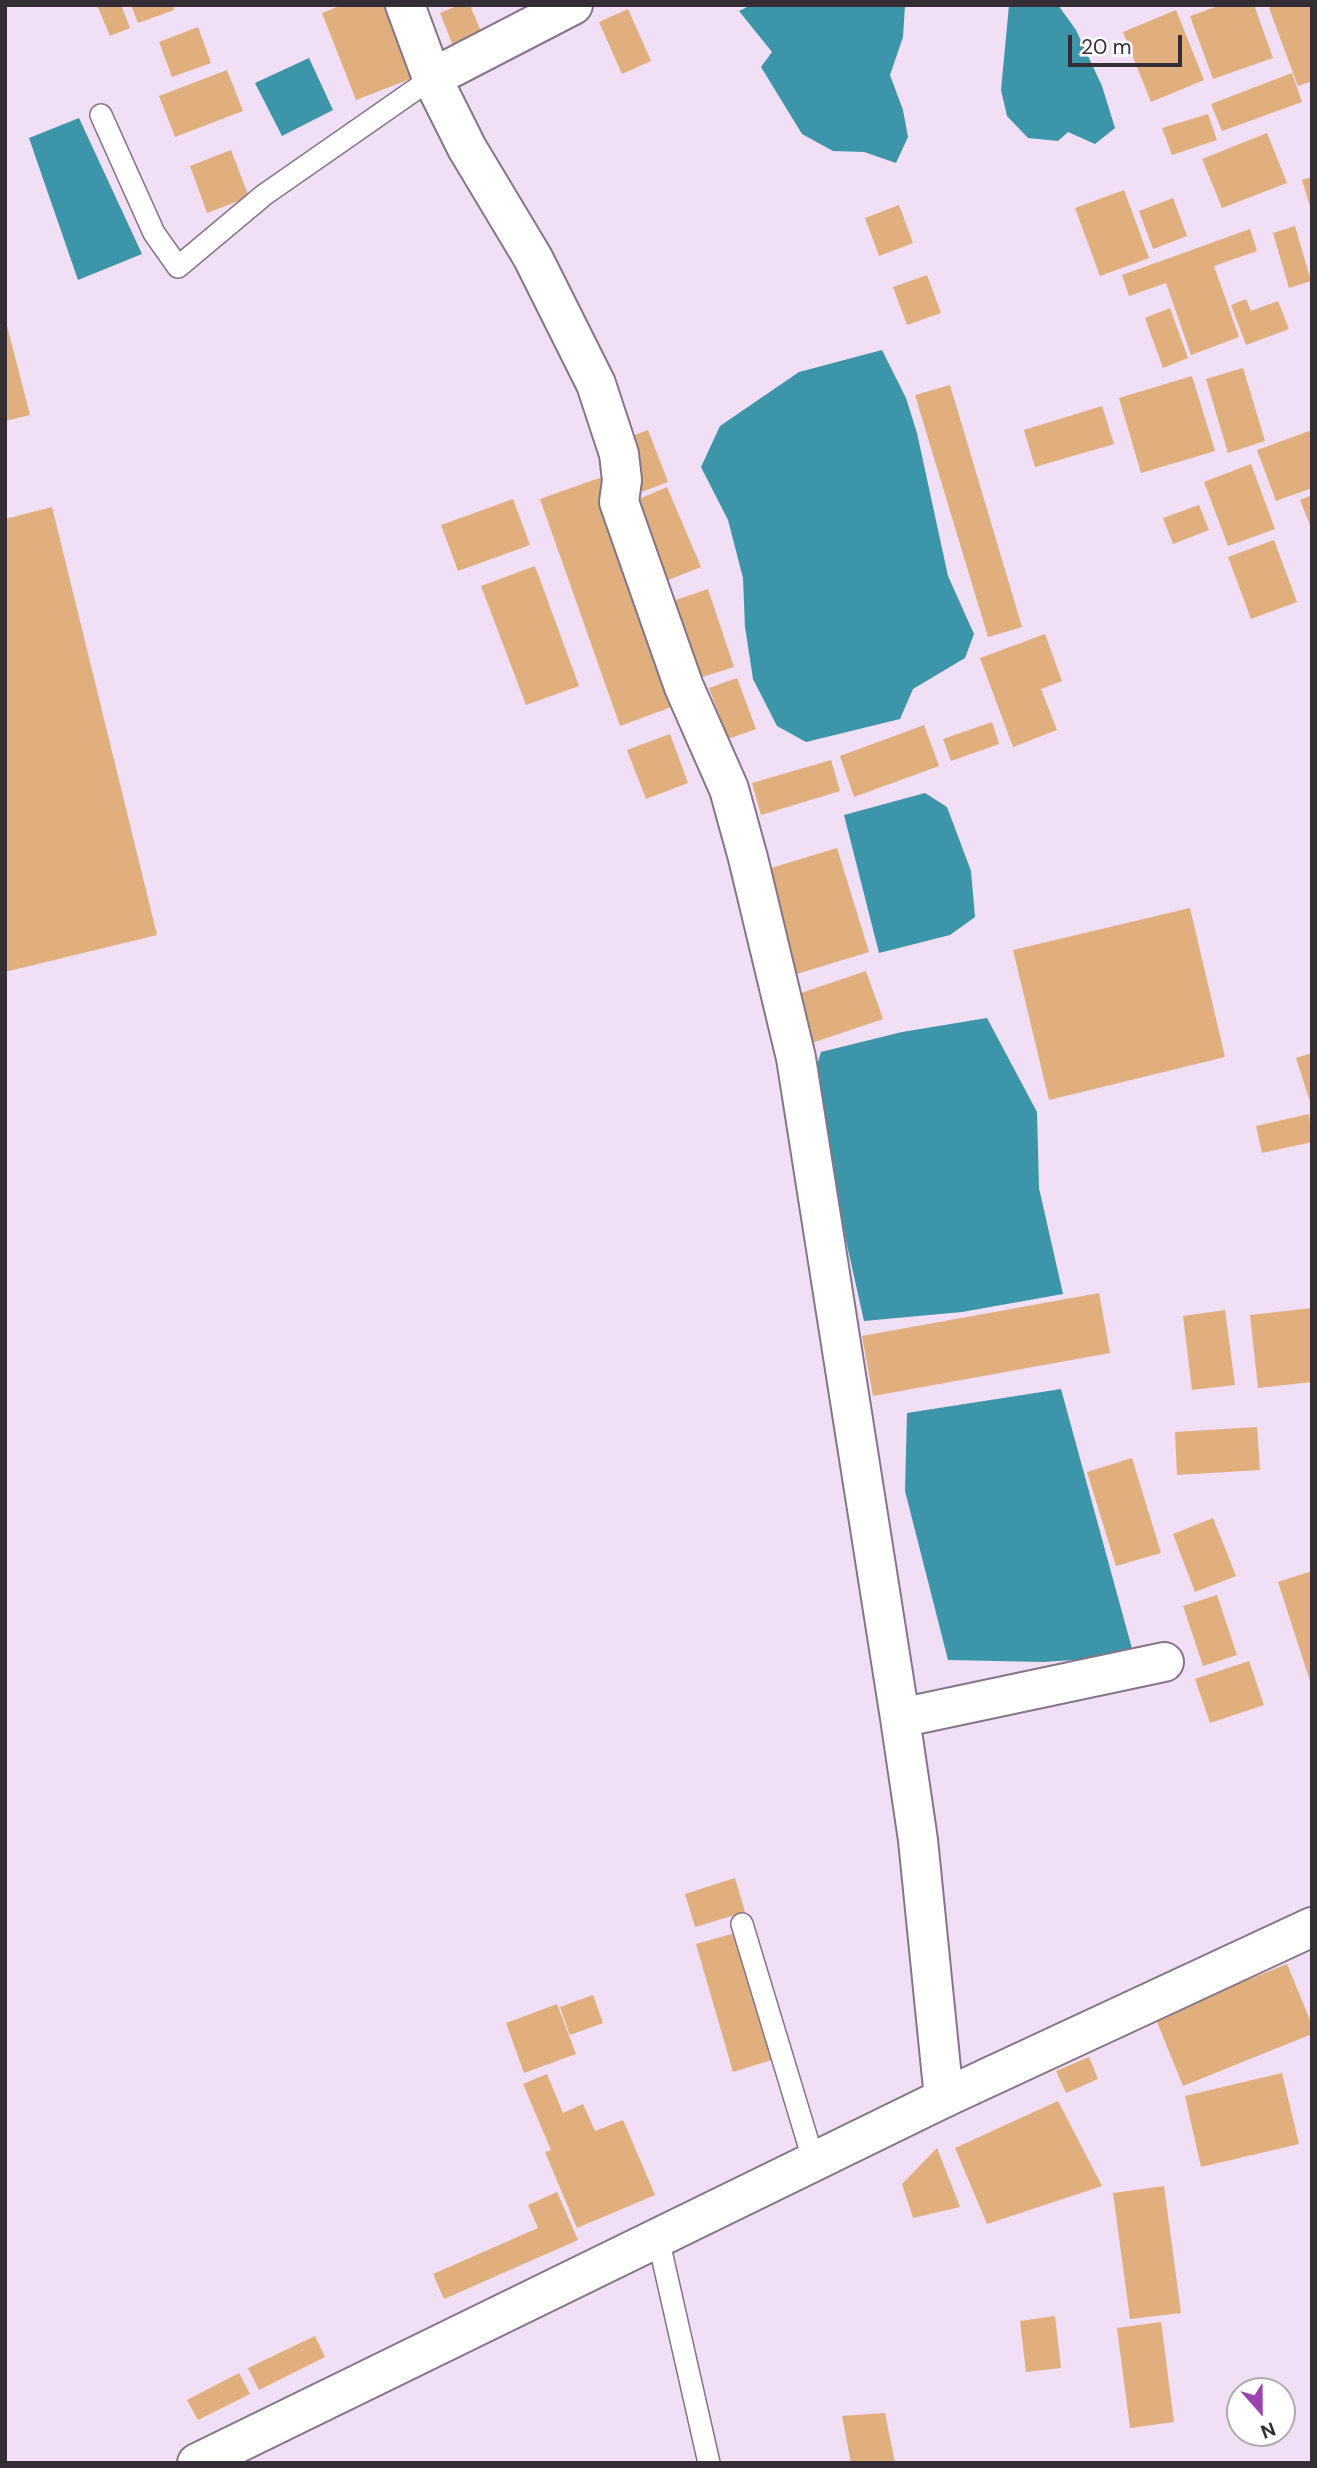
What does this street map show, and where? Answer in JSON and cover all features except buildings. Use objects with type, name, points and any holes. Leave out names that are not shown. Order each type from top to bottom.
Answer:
[{"type":"street","points":[[405,5],[432,78],[467,148],[533,258],[596,384],[619,454],[622,480],[619,502],[684,687],[732,800],[796,1058],[918,1840],[944,2098]]},
{"type":"street","points":[[432,78],[573,5]]},
{"type":"street","points":[[900,1718],[1164,1662]]},
{"type":"street","points":[[198,2463],[944,2098],[1312,1927]]},
{"type":"lane","points":[[102,115],[154,233],[178,267],[264,195],[432,78]]},
{"type":"lane","points":[[742,1924],[814,2162]]},
{"type":"lane","points":[[658,2238],[709,2463]]},
{"type":"water","points":[[751,5],[905,5],[903,37],[890,75],[903,110],[908,137],[896,163],[864,152],[833,151],[802,134],[761,67],[772,52],[739,11]]},
{"type":"water","points":[[1009,5],[1058,5],[1076,30],[1102,86],[1115,128],[1095,144],[1068,132],[1058,141],[1028,138],[1007,116],[1001,90]]},
{"type":"water","points":[[309,58],[333,110],[282,136],[255,83]]},
{"type":"water","points":[[79,118],[142,254],[78,280],[29,138]]},
{"type":"water","points":[[882,350],[906,398],[917,433],[948,576],[974,634],[965,658],[913,689],[900,719],[806,742],[777,726],[753,679],[745,627],[743,578],[728,520],[701,467],[720,426],[799,372]]},
{"type":"water","points":[[925,793],[947,807],[971,871],[975,917],[950,935],[879,953],[844,815]]},
{"type":"water","points":[[987,1018],[1037,1112],[1039,1188],[1063,1294],[962,1312],[864,1321],[811,1084],[821,1052],[902,1032]]},
{"type":"water","points":[[1061,1389],[1134,1656],[1043,1662],[948,1660],[905,1491],[907,1413]]}]
